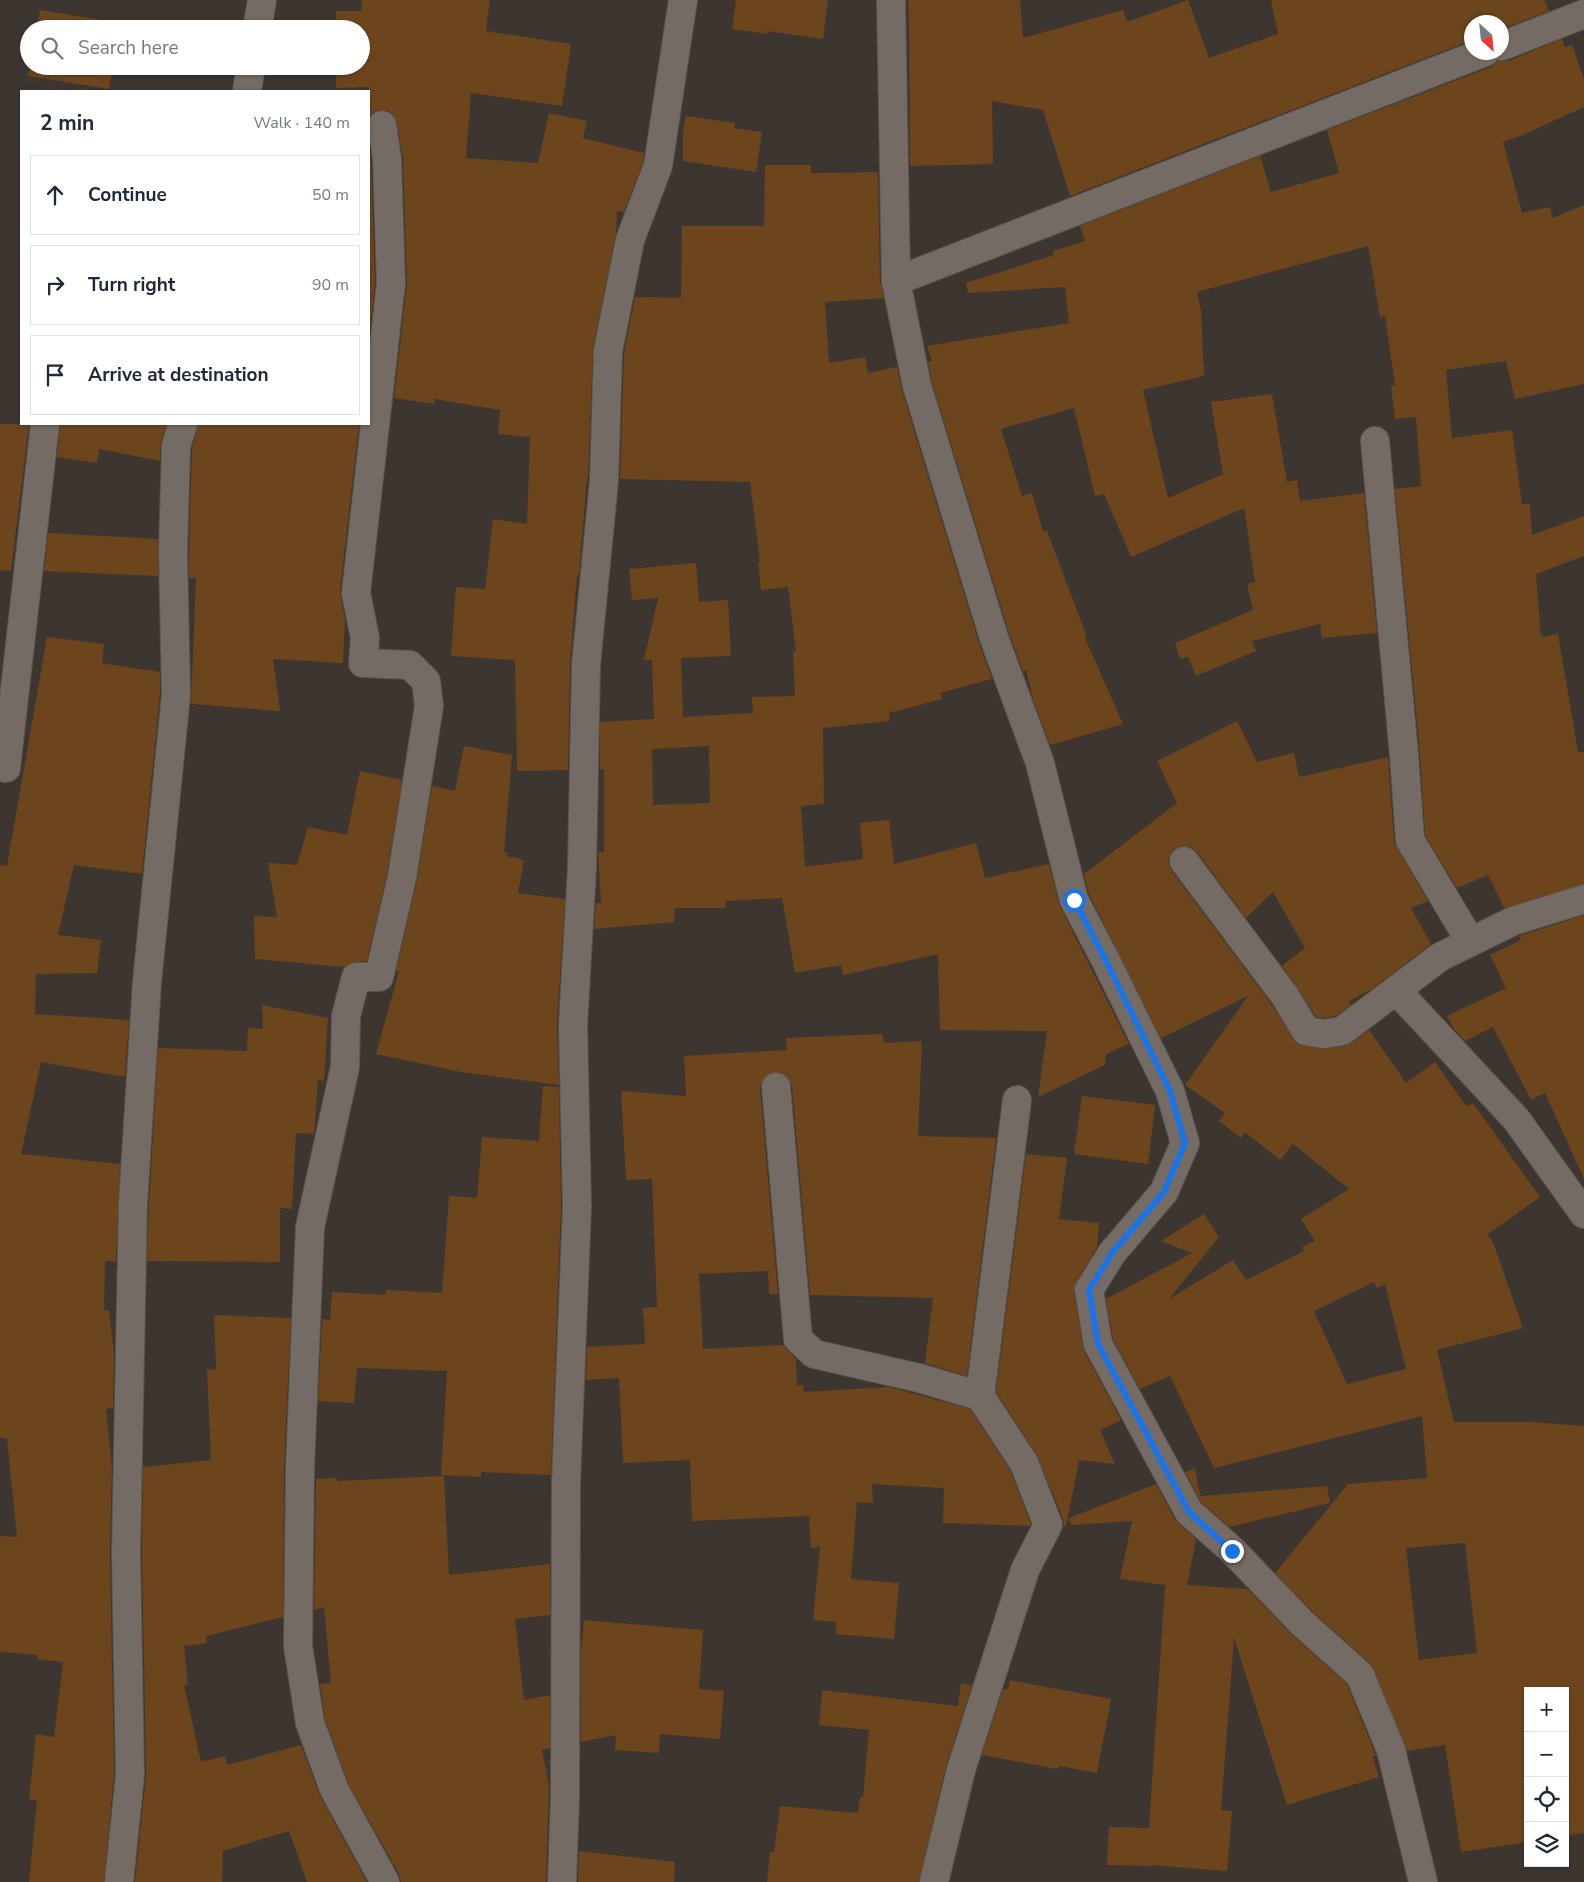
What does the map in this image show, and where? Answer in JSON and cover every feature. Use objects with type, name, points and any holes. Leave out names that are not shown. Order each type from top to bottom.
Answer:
[{"type":"street","points":[[259,20],[262,0]]},
{"type":"street","points":[[562,1882],[565,1797],[566,1482],[577,1206],[573,1025],[582,868],[586,665],[604,481],[608,351],[630,240],[658,166],[683,0]]},
{"type":"street","points":[[891,0],[896,281],[917,386],[994,638],[1040,763],[1074,900],[1170,1091],[1185,1143],[1164,1192],[1112,1253],[1089,1290],[1098,1344],[1189,1512],[1232,1551],[1302,1623],[1360,1675],[1391,1750],[1423,1882]]},
{"type":"street","points":[[1509,43],[1584,14]]},
{"type":"street","points":[[896,281],[1464,60]]},
{"type":"street","points":[[247,90],[250,75]]},
{"type":"street","points":[[382,124],[387,159],[391,283],[356,593],[365,638],[363,663],[410,665],[426,681],[429,706],[402,877],[379,977],[356,977],[346,1016],[345,1067],[310,1227],[300,1467],[298,1646],[310,1723],[334,1789],[385,1882]]},
{"type":"street","points":[[6,768],[45,425]]},
{"type":"street","points":[[118,1882],[130,1775],[126,1552],[133,1203],[148,982],[176,695],[173,552],[176,446],[183,425]]},
{"type":"street","points":[[1375,441],[1410,840],[1470,942]]},
{"type":"street","points":[[1184,861],[1285,996],[1306,1031],[1324,1034],[1342,1031],[1440,957],[1513,921],[1584,899]]},
{"type":"street","points":[[1396,990],[1516,1119],[1584,1214]]},
{"type":"street","points":[[776,1087],[798,1339],[814,1354],[919,1378],[980,1396],[1024,1463],[1048,1525],[1025,1570],[966,1752],[934,1882]]},
{"type":"street","points":[[980,1396],[1017,1100]]},
{"type":"building","points":[[362,0],[490,0],[486,31],[571,44],[562,106],[471,93],[466,158],[538,163],[549,113],[587,121],[583,138],[644,153],[643,162],[624,212],[617,211],[616,233],[593,348],[588,478],[579,575],[577,575],[570,665],[568,770],[517,771],[515,660],[451,656],[456,587],[485,589],[493,519],[527,524],[530,437],[498,434],[500,410],[435,399],[434,404],[394,398],[407,283],[403,158],[397,123],[394,115],[387,110],[373,112],[370,116],[369,87],[336,88],[336,75],[370,75],[370,20],[336,20],[336,11],[361,11]]},
{"type":"building","points":[[736,0],[828,0],[823,39],[767,31],[767,34],[732,29]]},
{"type":"building","points":[[908,0],[1020,0],[1023,38],[1123,10],[1127,22],[1188,0],[1209,58],[1278,34],[1271,0],[1544,0],[1549,11],[1509,26],[1509,15],[1464,15],[1464,43],[1070,196],[1043,110],[992,101],[993,164],[910,166]]},
{"type":"building","points":[[40,10],[102,20],[38,20]]},
{"type":"building","points":[[1562,39],[1565,47],[1572,45],[1584,79],[1584,107],[1503,142],[1522,213],[1550,207],[1552,218],[1584,205],[1584,384],[1515,399],[1506,361],[1446,370],[1452,438],[1512,430],[1522,504],[1530,504],[1532,535],[1584,516],[1584,556],[1536,574],[1541,637],[1558,634],[1578,752],[1584,752],[1584,884],[1504,908],[1488,875],[1457,888],[1425,835],[1420,754],[1395,489],[1421,486],[1416,417],[1395,419],[1391,386],[1395,385],[1385,316],[1380,317],[1368,246],[1197,292],[1201,310],[1204,376],[1143,390],[1168,498],[1223,474],[1211,402],[1272,394],[1287,482],[1297,480],[1300,501],[1364,493],[1377,633],[1322,638],[1320,624],[1252,641],[1256,651],[1196,676],[1188,657],[1180,659],[1175,643],[1253,610],[1247,584],[1255,582],[1244,508],[1131,557],[1104,494],[1095,496],[1074,408],[1001,429],[1022,496],[1032,493],[1043,531],[1047,531],[1087,637],[1085,638],[1123,724],[1050,745],[1033,699],[1026,670],[1023,671],[1009,633],[932,382],[928,362],[932,361],[927,346],[1069,323],[1065,287],[968,293],[966,283],[1054,255],[1053,251],[1085,241],[1080,226],[1260,156],[1271,192],[1339,173],[1327,130],[1491,67],[1498,61],[1508,61]]},
{"type":"building","points":[[28,75],[111,75],[109,89]]},
{"type":"building","points":[[686,116],[735,123],[734,128],[762,132],[756,172],[683,161],[683,133]]},
{"type":"building","points":[[370,151],[371,160],[375,282],[370,331]]},
{"type":"building","points":[[765,165],[811,165],[811,173],[878,172],[880,281],[884,298],[825,302],[829,363],[865,357],[868,373],[897,367],[902,391],[979,643],[992,679],[940,693],[942,699],[889,713],[890,721],[823,728],[824,804],[801,806],[805,867],[863,859],[860,823],[889,820],[894,864],[976,843],[985,878],[1049,864],[1060,907],[1129,1044],[1106,1054],[1105,1065],[1038,1097],[1047,1031],[940,1030],[938,954],[843,975],[841,965],[795,973],[782,898],[725,901],[725,908],[675,908],[674,922],[594,929],[596,903],[601,903],[598,852],[604,852],[604,769],[600,769],[600,722],[654,719],[652,660],[644,660],[658,598],[632,600],[629,569],[696,563],[699,602],[728,600],[731,656],[681,658],[683,717],[753,713],[752,697],[795,696],[793,651],[796,651],[788,587],[761,590],[758,562],[760,562],[750,482],[620,479],[624,353],[635,297],[681,298],[682,226],[764,226]],"holes":[[[709,746],[710,803],[653,805],[652,749]]]},
{"type":"building","points":[[0,424],[29,425],[11,571],[0,570]]},
{"type":"building","points":[[60,425],[167,425],[161,442],[160,461],[99,449],[97,463],[57,457]]},
{"type":"building","points":[[198,425],[359,425],[340,591],[345,619],[343,663],[273,659],[280,711],[191,704],[196,578],[189,578],[192,449]]},
{"type":"building","points":[[48,533],[158,539],[158,576],[44,571]]},
{"type":"building","points":[[47,637],[104,644],[102,663],[160,672],[160,694],[142,874],[74,865],[58,935],[101,940],[97,973],[36,974],[35,1014],[129,1020],[125,1077],[41,1062],[21,1154],[120,1164],[116,1261],[105,1261],[104,1310],[109,1310],[114,1354],[113,1408],[106,1409],[112,1466],[110,1552],[114,1774],[104,1882],[29,1882],[37,1801],[29,1799],[36,1734],[54,1737],[63,1662],[37,1659],[37,1655],[0,1652],[0,1536],[17,1537],[7,1439],[0,1437],[0,865],[7,866]]},
{"type":"building","points":[[1237,721],[1257,762],[1294,753],[1299,777],[1388,757],[1394,842],[1428,901],[1411,908],[1431,944],[1372,989],[1349,1001],[1351,1005],[1336,1016],[1316,1017],[1282,966],[1305,948],[1273,892],[1246,918],[1197,852],[1191,847],[1182,846],[1174,849],[1168,862],[1171,870],[1272,1005],[1297,1044],[1322,1049],[1345,1046],[1369,1030],[1406,1083],[1435,1062],[1466,1106],[1473,1103],[1540,1197],[1488,1234],[1494,1245],[1523,1328],[1437,1350],[1454,1422],[1532,1422],[1584,1426],[1584,1833],[1569,1835],[1569,1687],[1524,1687],[1524,1843],[1461,1852],[1445,1745],[1407,1751],[1371,1664],[1313,1612],[1275,1573],[1348,1484],[1427,1478],[1422,1416],[1214,1468],[1170,1376],[1140,1389],[1113,1339],[1106,1299],[1192,1253],[1161,1241],[1204,1214],[1219,1237],[1169,1299],[1233,1260],[1246,1280],[1304,1251],[1302,1247],[1315,1241],[1301,1219],[1349,1189],[1293,1144],[1280,1160],[1245,1132],[1241,1138],[1219,1121],[1225,1113],[1185,1085],[1248,996],[1161,1038],[1089,894],[1084,874],[1177,803],[1157,761]],"holes":[[[1374,1282],[1377,1288],[1385,1284],[1406,1369],[1347,1384],[1314,1311]],[[1465,1543],[1477,1653],[1419,1660],[1406,1548]]]},
{"type":"building","points":[[464,746],[512,755],[504,852],[508,853],[507,856],[524,860],[518,893],[565,899],[557,1024],[559,1085],[461,1072],[376,1054],[399,971],[396,971],[417,879],[432,786],[455,791]]},
{"type":"building","points":[[360,771],[402,780],[387,874],[367,961],[350,963],[345,967],[255,959],[254,916],[277,917],[268,863],[297,865],[308,827],[347,835]]},
{"type":"building","points":[[1584,915],[1584,1179],[1545,1093],[1531,1100],[1493,1027],[1465,1041],[1454,1029],[1447,1016],[1506,988],[1490,955],[1521,940],[1519,936]]},
{"type":"building","points":[[262,1005],[328,1018],[324,1081],[318,1080],[314,1134],[296,1133],[292,1209],[280,1208],[280,1262],[147,1261],[158,1048],[247,1051],[248,1028],[263,1029]]},
{"type":"building","points":[[882,1034],[884,1043],[922,1041],[918,1136],[996,1138],[967,1376],[925,1363],[933,1298],[810,1295],[792,1086],[788,1078],[782,1073],[774,1072],[767,1075],[762,1081],[760,1088],[778,1294],[769,1294],[768,1271],[699,1274],[703,1349],[784,1345],[796,1359],[797,1385],[803,1385],[804,1392],[889,1387],[970,1409],[1010,1470],[1031,1524],[1030,1526],[943,1523],[944,1488],[872,1484],[873,1503],[857,1502],[851,1579],[899,1583],[894,1639],[836,1634],[836,1622],[813,1620],[820,1547],[811,1548],[809,1516],[692,1521],[690,1460],[623,1463],[619,1378],[586,1380],[587,1347],[645,1344],[643,1308],[657,1307],[652,1179],[626,1180],[621,1091],[686,1096],[684,1056],[787,1050],[786,1038]]},
{"type":"building","points":[[543,1086],[559,1087],[561,1206],[551,1475],[481,1472],[481,1477],[441,1475],[447,1371],[357,1368],[354,1403],[318,1401],[322,1319],[330,1320],[332,1292],[386,1295],[386,1290],[442,1293],[449,1196],[477,1198],[482,1137],[539,1141]]},
{"type":"building","points":[[1082,1096],[1155,1105],[1148,1164],[1074,1154]]},
{"type":"building","points":[[1026,1154],[1067,1158],[1059,1219],[1099,1223],[1097,1247],[1076,1282],[1074,1293],[1084,1351],[1121,1420],[1100,1430],[1115,1464],[1079,1460],[1066,1526],[1064,1526],[1063,1519],[1037,1455],[996,1392]]},
{"type":"building","points":[[214,1315],[291,1318],[284,1467],[283,1617],[206,1636],[207,1643],[184,1646],[188,1685],[184,1685],[201,1762],[225,1756],[227,1765],[301,1745],[320,1796],[367,1882],[307,1882],[289,1831],[223,1851],[222,1882],[135,1882],[146,1775],[142,1552],[143,1467],[211,1460],[207,1370],[216,1369]]},
{"type":"building","points":[[1195,1468],[1200,1496],[1327,1486],[1330,1503],[1229,1527],[1201,1502],[1185,1472]]},
{"type":"building","points":[[444,1476],[449,1575],[550,1564],[550,1615],[515,1619],[524,1700],[550,1695],[550,1748],[542,1750],[549,1786],[546,1882],[401,1882],[399,1874],[348,1783],[325,1719],[320,1684],[331,1683],[324,1607],[314,1610],[316,1479],[337,1478],[337,1481]]},
{"type":"building","points":[[1156,1484],[1175,1520],[1196,1539],[1187,1585],[1248,1589],[1292,1635],[1347,1684],[1376,1756],[1372,1756],[1379,1777],[1287,1805],[1234,1638],[1221,1810],[1232,1811],[1227,1871],[1152,1865],[1107,1865],[1109,1827],[1149,1828],[1165,1585],[1120,1579],[1132,1521],[1071,1525],[1069,1518]]},
{"type":"building","points":[[584,1620],[703,1630],[699,1689],[724,1691],[720,1739],[660,1734],[659,1753],[615,1750],[616,1735],[581,1742],[581,1653]]},
{"type":"building","points":[[1010,1680],[1111,1699],[1097,1773],[1059,1766],[1058,1769],[982,1755],[1003,1689],[1008,1689]]},
{"type":"building","points":[[961,1684],[972,1685],[946,1766],[919,1882],[767,1882],[770,1852],[774,1852],[780,1806],[858,1813],[860,1797],[863,1797],[869,1730],[819,1725],[822,1690],[958,1706]]},
{"type":"building","points":[[579,1851],[675,1862],[674,1882],[578,1882]]},
{"type":"route","points":[[1074,900],[1170,1091],[1185,1143],[1164,1192],[1112,1253],[1089,1290],[1098,1344],[1189,1512],[1232,1551]]}]
